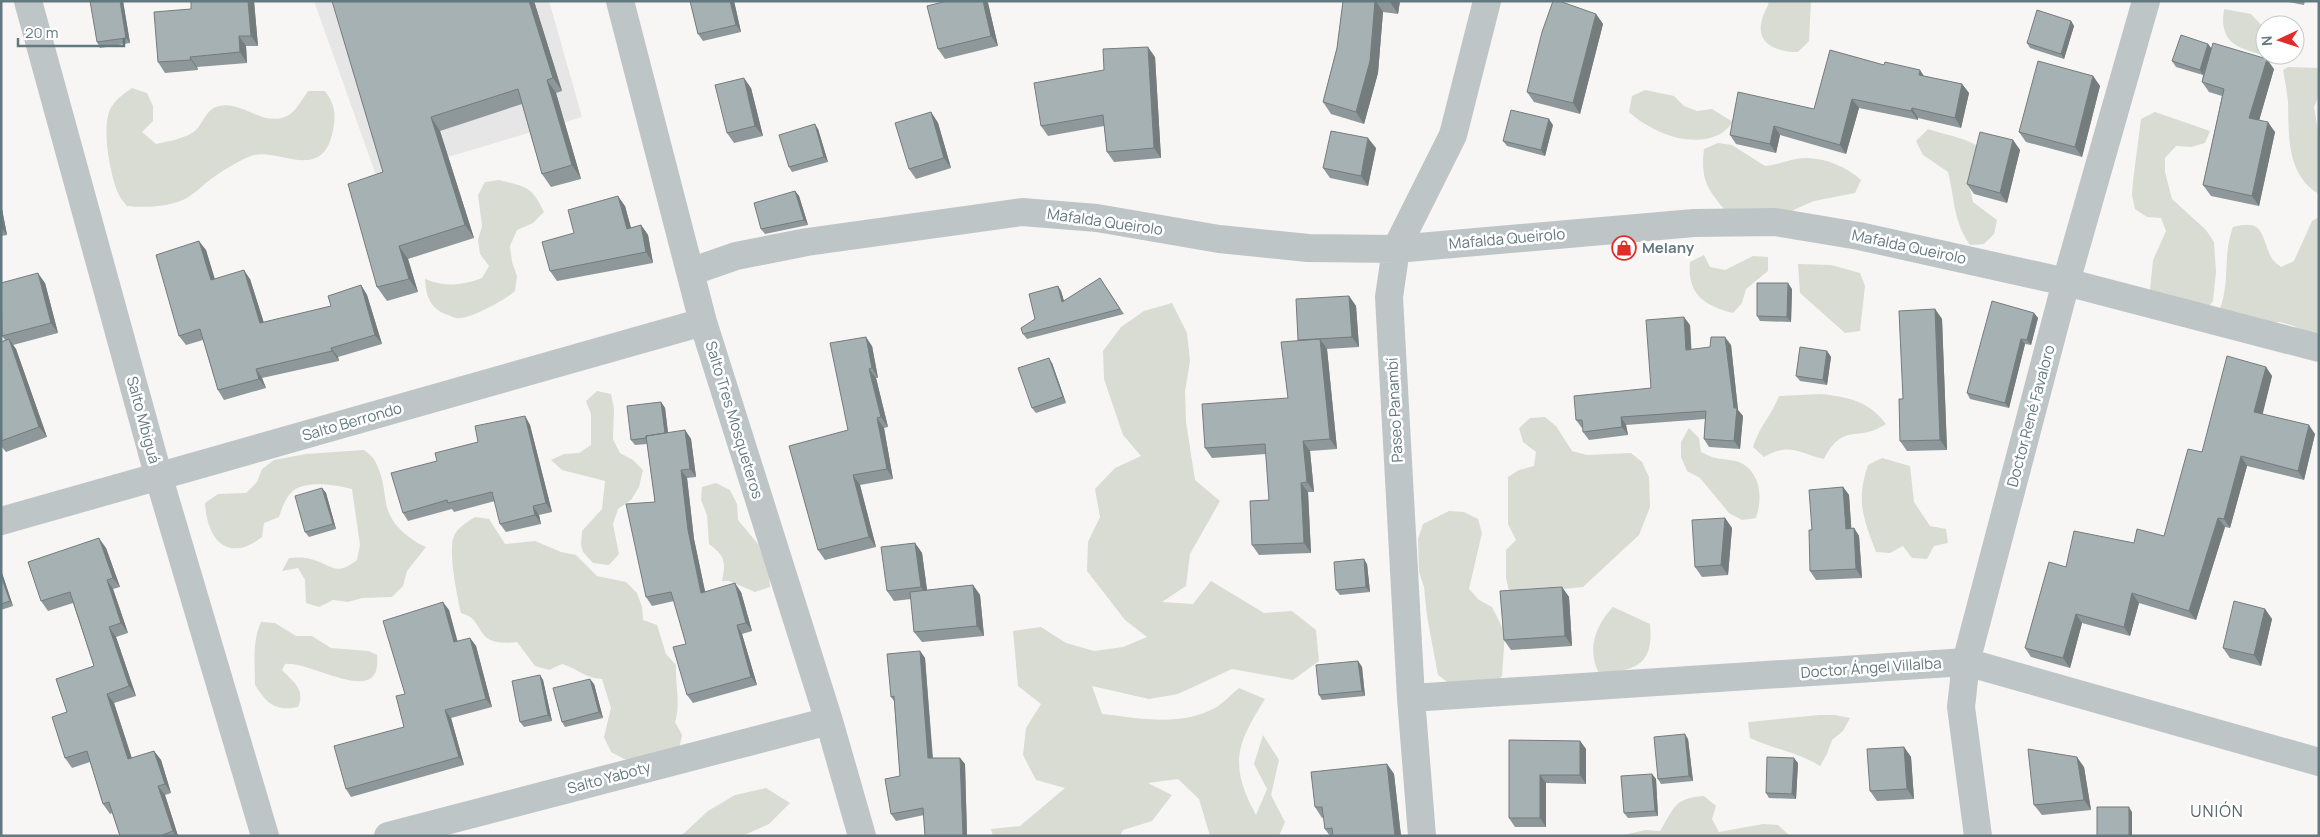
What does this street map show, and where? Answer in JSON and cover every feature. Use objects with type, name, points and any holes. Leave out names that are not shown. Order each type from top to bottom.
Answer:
[{"type":"street","name":"Salto Mbiguá","points":[[28,1],[159,478],[265,836]]},
{"type":"street","name":"Salto Tres Mosqueteros","points":[[620,1],[703,322],[829,721],[862,836]]},
{"type":"street","name":"Paseo Panambí","points":[[1422,836],[1411,698],[1389,297],[1396,249],[1453,135],[1487,1]]},
{"type":"street","name":"Doctor René Favaloro","points":[[1978,836],[1961,707],[1966,662],[2066,282],[2146,1]]},
{"type":"street","name":"Mafalda Queirolo","points":[[690,272],[736,256],[806,242],[1022,212],[1097,218],[1219,239],[1308,248],[1396,249],[1694,222],[1775,222],[1859,236],[2066,282],[2319,348]]},
{"type":"street","name":"Salto Berrondo","points":[[1,521],[159,478],[703,322]]},
{"type":"street","name":"Doctor Ángel Villalba","points":[[1411,698],[1966,662],[2319,762]]},
{"type":"street","name":"Salto Yaboty","points":[[388,836],[829,721]]},
{"type":"shaded area","points":[[314,1],[549,1],[582,117],[377,178]]},
{"type":"shaded area","points":[[1769,1],[1811,1],[1809,41],[1798,52],[1783,51],[1776,48],[1765,41],[1762,36],[1763,15]]},
{"type":"shaded area","points":[[2224,9],[2251,14],[2255,18],[2255,52],[2239,47],[2229,39],[2223,19]]},
{"type":"shaded area","points":[[2288,67],[2318,68],[2319,70],[2319,96],[2314,107],[2319,137],[2319,194],[2308,186],[2300,176],[2292,153],[2287,90],[2283,70]]},
{"type":"shaded area","points":[[132,88],[147,93],[153,106],[153,121],[142,132],[156,144],[192,133],[199,127],[211,110],[219,106],[237,107],[271,119],[289,115],[308,91],[325,91],[334,109],[333,130],[328,146],[320,156],[310,160],[262,154],[251,156],[225,170],[190,196],[180,201],[157,206],[127,206],[119,195],[109,162],[107,124],[108,114],[112,106]]},
{"type":"shaded area","points":[[1645,90],[1674,96],[1684,106],[1697,111],[1712,109],[1733,122],[1722,133],[1698,140],[1685,139],[1660,132],[1629,112],[1632,96]]},
{"type":"shaded area","points":[[2155,112],[2210,131],[2205,143],[2191,147],[2176,146],[2165,158],[2165,172],[2172,199],[2206,230],[2214,242],[2216,272],[2213,301],[2204,313],[2150,290],[2153,260],[2166,231],[2161,218],[2147,217],[2135,209],[2132,195],[2141,119]]},
{"type":"shaded area","points":[[1928,129],[1961,138],[1979,147],[1970,188],[1973,202],[1997,220],[1994,234],[1984,244],[1970,245],[1964,236],[1957,218],[1948,172],[1923,155],[1916,141]]},
{"type":"shaded area","points":[[1718,143],[1732,145],[1765,166],[1796,159],[1813,158],[1831,162],[1861,180],[1855,193],[1814,201],[1773,219],[1729,215],[1711,192],[1703,170],[1704,149]]},
{"type":"shaded area","points":[[499,180],[527,188],[544,212],[533,223],[517,230],[510,246],[512,262],[517,276],[515,291],[480,312],[455,318],[433,305],[426,291],[425,279],[454,284],[467,283],[482,278],[489,266],[480,254],[478,240],[482,226],[478,195],[485,182]]},
{"type":"shaded area","points":[[2319,217],[2319,336],[2307,335],[2294,326],[2280,322],[2252,325],[2219,311],[2225,290],[2228,248],[2233,227],[2250,225],[2256,227],[2262,235],[2271,257],[2281,267],[2294,261],[2312,221]]},
{"type":"shaded area","points":[[1704,255],[1710,267],[1725,270],[1753,256],[1768,257],[1768,271],[1746,289],[1742,303],[1733,313],[1705,302],[1694,290],[1691,282],[1690,262]]},
{"type":"shaded area","points":[[1798,264],[1831,265],[1860,273],[1865,286],[1860,331],[1845,333],[1800,293]]},
{"type":"shaded area","points":[[1172,303],[1187,333],[1190,361],[1185,392],[1186,422],[1195,480],[1220,501],[1190,554],[1186,586],[1162,602],[1193,604],[1211,581],[1264,613],[1292,611],[1316,630],[1319,661],[1293,680],[1232,669],[1178,694],[1149,699],[1092,686],[1102,714],[1145,719],[1188,718],[1202,714],[1218,706],[1239,688],[1265,699],[1242,743],[1239,768],[1247,798],[1256,815],[1267,789],[1254,764],[1263,735],[1279,760],[1271,795],[1285,822],[1279,836],[1210,836],[1199,799],[1178,779],[1148,783],[1172,795],[1152,821],[1123,830],[1120,836],[993,836],[991,829],[1020,826],[1065,788],[1036,780],[1023,755],[1026,728],[1041,704],[1018,686],[1013,631],[1041,627],[1066,643],[1094,651],[1123,647],[1147,637],[1125,620],[1087,571],[1088,542],[1100,517],[1095,489],[1115,468],[1141,456],[1123,435],[1104,379],[1103,351],[1121,327],[1144,311]]},
{"type":"shaded area","points":[[597,391],[611,394],[614,409],[613,439],[620,453],[633,460],[643,470],[639,487],[631,500],[618,509],[613,524],[619,554],[609,565],[593,563],[583,552],[581,545],[582,531],[602,509],[605,481],[562,470],[551,460],[564,454],[579,453],[591,445],[591,414],[586,401]]},
{"type":"shaded area","points":[[1821,394],[1849,399],[1865,405],[1886,424],[1867,432],[1845,436],[1831,447],[1824,459],[1788,449],[1764,457],[1753,447],[1779,396]]},
{"type":"shaded area","points":[[1545,417],[1556,426],[1572,451],[1587,455],[1631,453],[1642,462],[1649,477],[1650,507],[1639,535],[1583,587],[1524,593],[1509,591],[1506,578],[1506,550],[1516,540],[1508,524],[1508,477],[1519,470],[1534,466],[1536,452],[1523,442],[1519,428],[1530,418]]},
{"type":"shaded area","points":[[1689,428],[1699,438],[1701,452],[1714,458],[1740,462],[1754,475],[1760,496],[1756,518],[1742,520],[1729,513],[1700,478],[1687,471],[1681,457],[1681,442]]},
{"type":"shaded area","points":[[364,450],[373,458],[377,466],[388,510],[395,524],[406,535],[426,547],[407,571],[403,586],[392,597],[362,598],[348,602],[333,600],[319,607],[306,603],[305,580],[298,568],[282,571],[289,558],[300,557],[310,559],[337,569],[346,567],[357,560],[360,545],[352,489],[315,484],[294,490],[283,506],[279,517],[264,523],[262,537],[250,545],[229,548],[221,544],[215,537],[210,527],[205,503],[218,494],[246,493],[257,482],[262,469],[274,460],[306,454]]},
{"type":"shaded area","points":[[1882,458],[1910,466],[1914,502],[1930,526],[1946,529],[1948,543],[1934,546],[1927,559],[1912,558],[1903,546],[1890,553],[1876,552],[1865,519],[1862,489],[1868,465]]},
{"type":"shaded area","points":[[716,483],[730,490],[737,504],[738,520],[758,544],[769,573],[770,587],[755,592],[729,581],[722,581],[723,560],[718,552],[709,544],[707,515],[701,500],[702,487]]},
{"type":"shaded area","points":[[1449,511],[1464,512],[1478,519],[1482,533],[1469,589],[1479,600],[1492,607],[1505,633],[1502,676],[1492,687],[1450,684],[1438,675],[1427,616],[1424,587],[1419,572],[1418,539],[1423,524]]},
{"type":"shaded area","points":[[475,517],[489,519],[505,544],[535,541],[561,552],[576,555],[597,576],[626,582],[637,593],[642,607],[643,620],[657,625],[666,654],[676,665],[678,701],[675,722],[682,735],[679,750],[639,759],[624,759],[611,752],[604,737],[611,708],[602,679],[591,677],[562,664],[549,670],[535,666],[517,642],[502,643],[493,641],[486,637],[475,621],[461,613],[453,565],[453,539],[459,529]]},
{"type":"shaded area","points":[[1613,607],[1650,624],[1649,649],[1640,663],[1633,667],[1600,675],[1594,657],[1594,639],[1601,622]]},
{"type":"shaded area","points":[[261,622],[275,623],[296,636],[312,636],[331,648],[369,651],[377,655],[376,671],[369,679],[358,681],[343,679],[297,665],[285,664],[282,670],[297,686],[300,701],[298,707],[277,707],[267,701],[255,685],[255,645]]},
{"type":"shaded area","points":[[1820,715],[1850,718],[1843,731],[1832,740],[1820,766],[1803,757],[1750,738],[1748,722]]},
{"type":"shaded area","points":[[766,788],[790,803],[769,824],[742,836],[681,836],[708,811],[735,795]]},
{"type":"shaded area","points":[[1704,796],[1716,806],[1712,819],[1719,832],[1763,824],[1778,825],[1790,836],[1623,835],[1646,830],[1660,831],[1676,805],[1687,799]]},
{"type":"building","points":[[90,1],[120,1],[126,38],[97,42]]},
{"type":"building","points":[[191,1],[248,1],[251,36],[239,36],[240,52],[190,57],[191,60],[158,62],[154,12],[191,9]]},
{"type":"building","points":[[332,1],[529,1],[553,78],[547,80],[572,165],[542,174],[518,89],[431,117],[465,225],[399,246],[409,279],[377,287],[348,184],[383,172]]},
{"type":"building","points":[[690,1],[730,1],[736,25],[698,34]]},
{"type":"building","points":[[947,1],[983,1],[991,36],[938,49],[927,6]]},
{"type":"building","points":[[1343,1],[1375,1],[1370,61],[1356,112],[1323,102],[1337,48]]},
{"type":"building","points":[[1553,1],[1559,1],[1596,14],[1573,103],[1527,92],[1542,32]]},
{"type":"building","points":[[2037,10],[2071,21],[2061,54],[2027,43]]},
{"type":"building","points":[[2181,35],[2208,44],[2200,70],[2172,61]]},
{"type":"building","points":[[2213,43],[2255,55],[2255,65],[2265,65],[2249,118],[2268,122],[2252,196],[2203,185],[2224,89],[2202,82]]},
{"type":"building","points":[[1148,47],[1154,148],[1107,152],[1103,115],[1041,126],[1034,83],[1104,70],[1103,49]]},
{"type":"building","points":[[1830,50],[1884,65],[1885,62],[1920,70],[1919,75],[1962,84],[1955,118],[1912,108],[1911,111],[1852,99],[1840,145],[1774,126],[1770,144],[1730,135],[1738,92],[1814,109]]},
{"type":"building","points":[[2038,61],[2093,76],[2075,147],[2019,132]]},
{"type":"building","points":[[744,78],[755,126],[727,133],[715,85]]},
{"type":"building","points":[[1511,110],[1549,119],[1541,150],[1503,141]]},
{"type":"building","points":[[931,112],[944,158],[909,169],[895,123]]},
{"type":"building","points":[[815,124],[824,157],[789,167],[779,135]]},
{"type":"building","points":[[1331,131],[1368,138],[1361,176],[1323,168]]},
{"type":"building","points":[[1980,132],[2013,140],[2000,193],[1967,184]]},
{"type":"building","points":[[795,191],[804,220],[761,229],[754,203]]},
{"type":"building","points":[[618,196],[627,229],[641,225],[646,252],[550,271],[542,242],[574,233],[568,210]]},
{"type":"building","points":[[199,241],[211,280],[244,270],[260,323],[331,306],[328,296],[361,285],[375,335],[331,348],[332,351],[256,369],[259,379],[218,390],[200,329],[179,336],[156,255]]},
{"type":"building","points":[[38,273],[51,323],[2,336],[1,283]]},
{"type":"building","points":[[1100,278],[1120,309],[1023,334],[1021,328],[1035,319],[1029,294],[1058,286],[1062,302]]},
{"type":"building","points":[[1757,283],[1788,283],[1787,317],[1757,316]]},
{"type":"building","points":[[1349,296],[1352,337],[1298,340],[1296,299]]},
{"type":"building","points":[[1992,301],[2034,313],[2027,340],[2021,339],[2005,403],[1967,393]]},
{"type":"building","points":[[1935,309],[1940,440],[1900,441],[1899,399],[1903,399],[1899,311]]},
{"type":"building","points":[[1684,317],[1686,350],[1710,347],[1711,337],[1725,337],[1734,408],[1737,408],[1734,441],[1704,439],[1706,411],[1621,417],[1622,427],[1583,432],[1582,420],[1576,420],[1574,396],[1651,388],[1646,320]]},
{"type":"building","points":[[866,337],[872,368],[869,369],[881,417],[877,418],[887,469],[853,475],[869,537],[818,550],[789,446],[848,430],[830,343]]},
{"type":"building","points":[[9,339],[39,427],[1,441],[1,342]]},
{"type":"building","points":[[1320,339],[1330,439],[1303,441],[1307,482],[1301,483],[1304,543],[1252,545],[1250,501],[1269,500],[1265,444],[1205,448],[1202,404],[1288,398],[1281,342]]},
{"type":"building","points":[[1800,347],[1827,351],[1823,380],[1796,376]]},
{"type":"building","points":[[2227,356],[2266,367],[2254,412],[2309,425],[2298,471],[2241,456],[2224,519],[2218,518],[2189,611],[2132,593],[2124,627],[2076,614],[2063,658],[2025,648],[2049,562],[2066,567],[2074,531],[2134,543],[2137,529],[2164,536],[2188,449],[2202,452]]},
{"type":"building","points":[[1049,358],[1063,397],[1032,408],[1018,368]]},
{"type":"building","points":[[661,402],[665,433],[631,440],[627,406]]},
{"type":"building","points":[[525,416],[546,503],[533,506],[535,515],[500,524],[492,492],[448,503],[447,500],[403,513],[391,473],[437,461],[435,453],[478,442],[475,426]]},
{"type":"building","points":[[685,430],[690,469],[681,470],[688,530],[701,593],[735,583],[746,623],[737,625],[751,677],[687,695],[673,647],[686,644],[671,592],[646,597],[626,504],[655,502],[646,436]]},
{"type":"building","points":[[1843,487],[1846,529],[1854,528],[1856,569],[1810,571],[1809,530],[1812,530],[1809,490]]},
{"type":"building","points":[[322,488],[333,524],[305,532],[295,496]]},
{"type":"building","points":[[1725,518],[1721,565],[1695,567],[1692,520]]},
{"type":"building","points":[[99,538],[113,578],[107,580],[121,623],[109,627],[129,686],[107,694],[128,759],[154,751],[165,784],[158,786],[173,831],[160,836],[120,836],[109,802],[103,804],[87,751],[65,758],[52,717],[67,712],[56,679],[94,666],[70,592],[41,601],[28,562]]},
{"type":"building","points":[[915,543],[921,587],[887,591],[881,547]]},
{"type":"building","points":[[1364,559],[1366,587],[1336,590],[1334,562]]},
{"type":"building","points":[[1,576],[10,601],[1,604]]},
{"type":"building","points":[[973,585],[977,626],[914,632],[910,592]]},
{"type":"building","points":[[1562,587],[1565,636],[1504,640],[1500,591]]},
{"type":"building","points":[[2234,601],[2265,609],[2254,655],[2223,648]]},
{"type":"building","points":[[443,602],[454,642],[470,638],[486,699],[445,710],[459,757],[346,789],[334,746],[404,727],[396,696],[405,694],[383,621]]},
{"type":"building","points":[[920,651],[928,758],[960,758],[963,836],[925,836],[923,808],[891,814],[885,779],[900,776],[894,696],[891,697],[887,654]]},
{"type":"building","points":[[1358,661],[1362,691],[1319,695],[1316,665]]},
{"type":"building","points":[[540,675],[548,715],[520,722],[512,681]]},
{"type":"building","points":[[590,679],[599,712],[562,722],[553,688]]},
{"type":"building","points":[[1685,734],[1689,776],[1658,779],[1654,737]]},
{"type":"building","points":[[1509,740],[1580,741],[1580,775],[1540,775],[1540,818],[1509,818]]},
{"type":"building","points":[[1904,747],[1907,789],[1870,791],[1867,749]]},
{"type":"building","points":[[2028,749],[2077,757],[2084,800],[2034,805]]},
{"type":"building","points":[[1767,757],[1794,758],[1792,794],[1766,793]]},
{"type":"building","points":[[1387,764],[1395,836],[1333,836],[1332,828],[1325,829],[1322,807],[1315,807],[1311,772]]},
{"type":"building","points":[[1652,774],[1655,811],[1624,813],[1621,776]]},
{"type":"building","points":[[2097,807],[2129,807],[2129,836],[2097,836]]},
{"type":"place","name":"Melany","points":[[1624,248]]},
{"type":"district","name":"UNIÓN","points":[[2217,811]]}]
